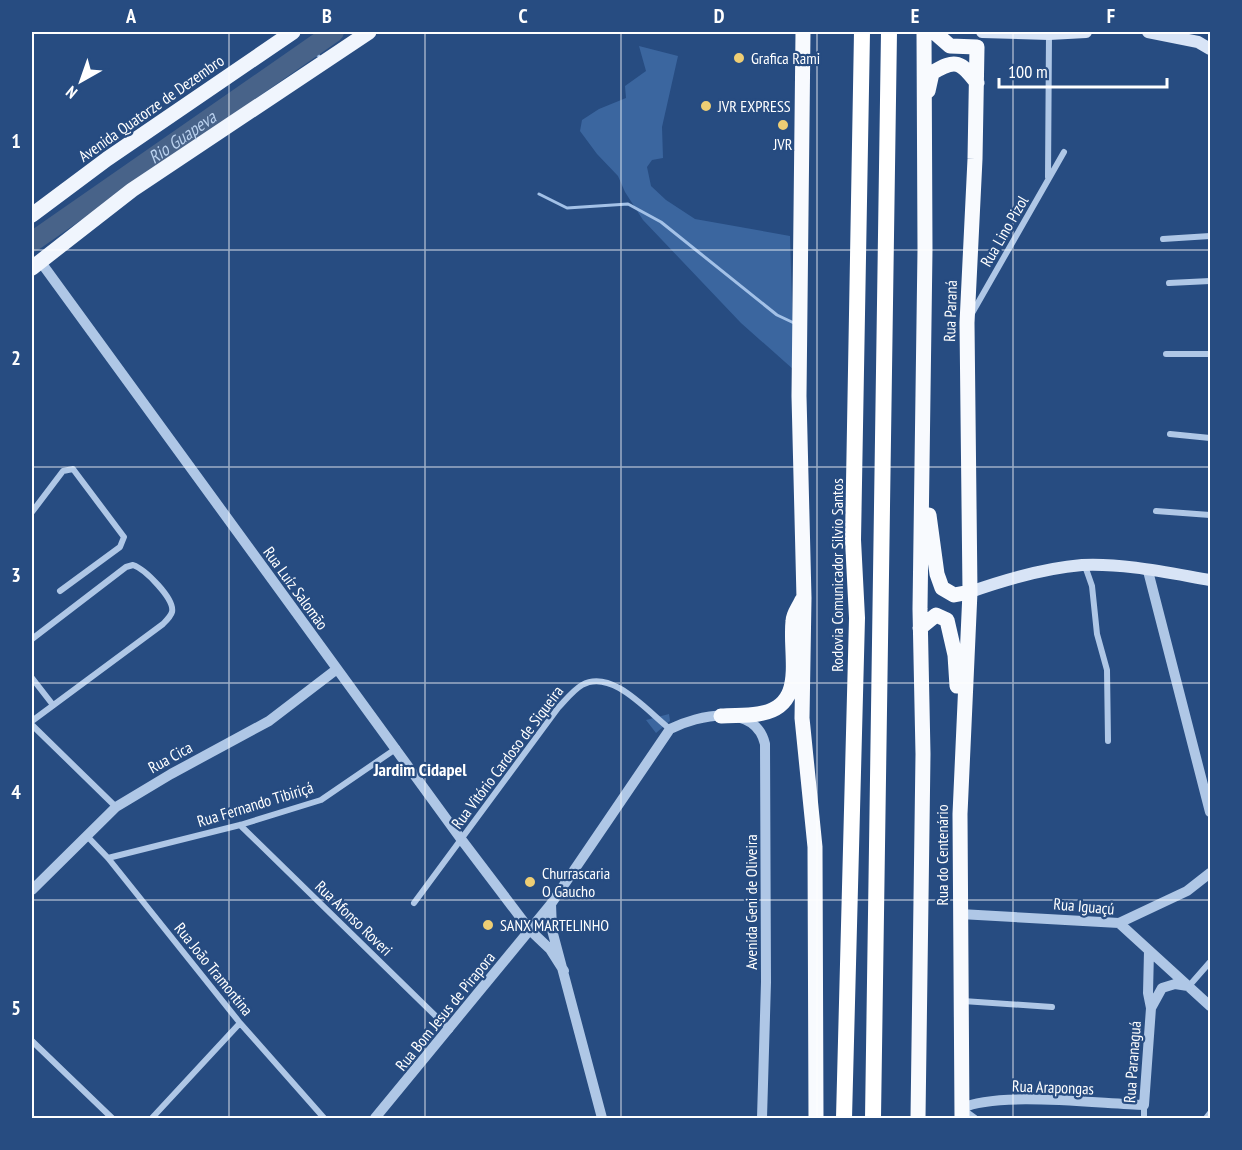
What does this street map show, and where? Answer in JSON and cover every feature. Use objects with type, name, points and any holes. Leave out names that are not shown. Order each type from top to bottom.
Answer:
[{"type":"highway","points":[[803,32],[799,396],[804,598],[802,718],[815,848],[816,1119]]},
{"type":"highway","name":"Rodovia Comunicador Silvio Santos","points":[[844,1119],[857,618],[853,540],[862,32]]},
{"type":"highway","points":[[873,1119],[889,32]]},
{"type":"highway","points":[[920,1115],[924,32]]},
{"type":"highway","points":[[934,32],[938,38],[950,46],[977,47]]},
{"type":"highway","points":[[924,122],[935,55],[950,46]]},
{"type":"highway","name":"Rua Paraná","points":[[970,592],[966,323],[977,47]]},
{"type":"highway","points":[[932,73],[958,63],[965,67],[977,83]]},
{"type":"highway","points":[[922,455],[928,479],[929,526],[942,588],[954,595],[970,592]]},
{"type":"highway","name":"Rua do Centenário","points":[[960,1115],[962,746],[970,592]]},
{"type":"highway","points":[[721,716],[760,714],[789,698],[793,685],[793,619],[804,598]]},
{"type":"highway","points":[[920,628],[936,615],[947,620],[955,655],[962,746]]},
{"type":"main road","name":"Avenida Quatorze de Dezembro","points":[[32,215],[107,159],[293,32]]},
{"type":"main road","points":[[980,32],[1050,34],[1086,32]]},
{"type":"main road","name":"Rua Paraná","points":[[977,47],[980,32]]},
{"type":"main road","points":[[1148,32],[1199,37],[1210,49]]},
{"type":"main road","points":[[36,265],[132,190],[358,34]]},
{"type":"main road","points":[[970,592],[1012,580],[1085,565],[1210,580]]},
{"type":"street","points":[[1048,180],[1050,34]]},
{"type":"street","name":"Rua Lino Pizol","points":[[966,323],[1064,152]]},
{"type":"street","points":[[1163,239],[1210,237]]},
{"type":"street","name":"Rua Luíz Salomão","points":[[36,265],[397,748],[461,839],[530,930],[550,949],[564,971]]},
{"type":"street","points":[[1169,283],[1210,281]]},
{"type":"street","points":[[1166,354],[1210,354]]},
{"type":"street","points":[[1170,434],[1210,438]]},
{"type":"street","points":[[32,512],[63,471],[73,469],[124,537],[120,548],[60,591]]},
{"type":"street","points":[[1156,511],[1210,515]]},
{"type":"street","points":[[32,639],[126,567],[133,565],[147,572],[171,604],[172,612],[164,624],[53,705],[32,723],[116,807]]},
{"type":"street","points":[[1085,565],[1092,586],[1097,634],[1107,670],[1108,741]]},
{"type":"street","points":[[1148,571],[1210,812]]},
{"type":"street","name":"Rua Cica","points":[[32,890],[116,807],[154,783],[269,721],[337,669]]},
{"type":"street","points":[[32,678],[53,705]]},
{"type":"street","name":"Rua Vitório Cardoso de Siqueira","points":[[414,903],[558,708],[584,684],[596,680],[617,687],[670,729]]},
{"type":"street","points":[[670,729],[700,717],[721,716]]},
{"type":"street","name":"Avenida Geni de Oliveira","points":[[721,716],[742,718],[753,723],[762,731],[765,744],[766,982],[762,1119]]},
{"type":"street","name":"Rua Bom Jesus de Pirapora","points":[[375,1119],[551,904],[670,729]]},
{"type":"street","name":"Rua Fernando Tibiriçá","points":[[108,858],[240,825],[321,800],[397,748]]},
{"type":"street","name":"Rua Afonso Roveri","points":[[240,825],[450,1030]]},
{"type":"street","name":"Rua João Tramontina","points":[[86,835],[108,858],[240,1023],[324,1119]]},
{"type":"street","points":[[1119,923],[1187,891],[1210,873]]},
{"type":"street","points":[[551,904],[552,930],[602,1119]]},
{"type":"street","name":"Rua Iguaçú","points":[[960,914],[1119,923],[1210,1006]]},
{"type":"street","name":"Rua Paranaguá","points":[[1144,1119],[1151,1008],[1148,993],[1149,951]]},
{"type":"street","points":[[1189,986],[1210,962]]},
{"type":"street","name":"Rua Paranaguá","points":[[1151,1008],[1162,988],[1175,984],[1189,986]]},
{"type":"street","points":[[959,1000],[1052,1007]]},
{"type":"street","points":[[152,1119],[240,1023]]},
{"type":"street","points":[[32,1041],[112,1119]]},
{"type":"street","name":"Rua Arapongas","points":[[960,1115],[983,1101],[1144,1105]]},
{"type":"street","points":[[1206,1119],[1210,1113]]},
{"type":"street","points":[[960,1115],[975,1119]]},
{"type":"shaded area","points":[[639,46],[678,56],[662,127],[663,158],[652,160],[647,167],[651,186],[666,200],[695,219],[790,236],[794,370],[741,323],[643,220],[625,192],[618,176],[597,154],[580,131],[582,120],[599,109],[626,98],[625,86],[646,71]]},
{"type":"shaded area","points":[[669,714],[670,721],[656,733],[646,720]]},
{"type":"waterway","name":"Rio Guapeva","points":[[32,242],[334,32]]},
{"type":"waterway","points":[[309,50],[319,56]]},
{"type":"waterway","points":[[539,194],[567,208],[628,204],[661,222],[777,315],[794,323]]},
{"type":"place","name":"Grafica Rami","points":[[739,58]]},
{"type":"place","name":"JVR EXPRESS","points":[[706,106]]},
{"type":"place","name":"JVR","points":[[783,125]]},
{"type":"place","name":"Churrascaria O Gaucho","points":[[530,882]]},
{"type":"place","name":"SANX MARTELINHO","points":[[488,925]]},
{"type":"district","name":"Jardim Cidapel","points":[[420,770]]}]
